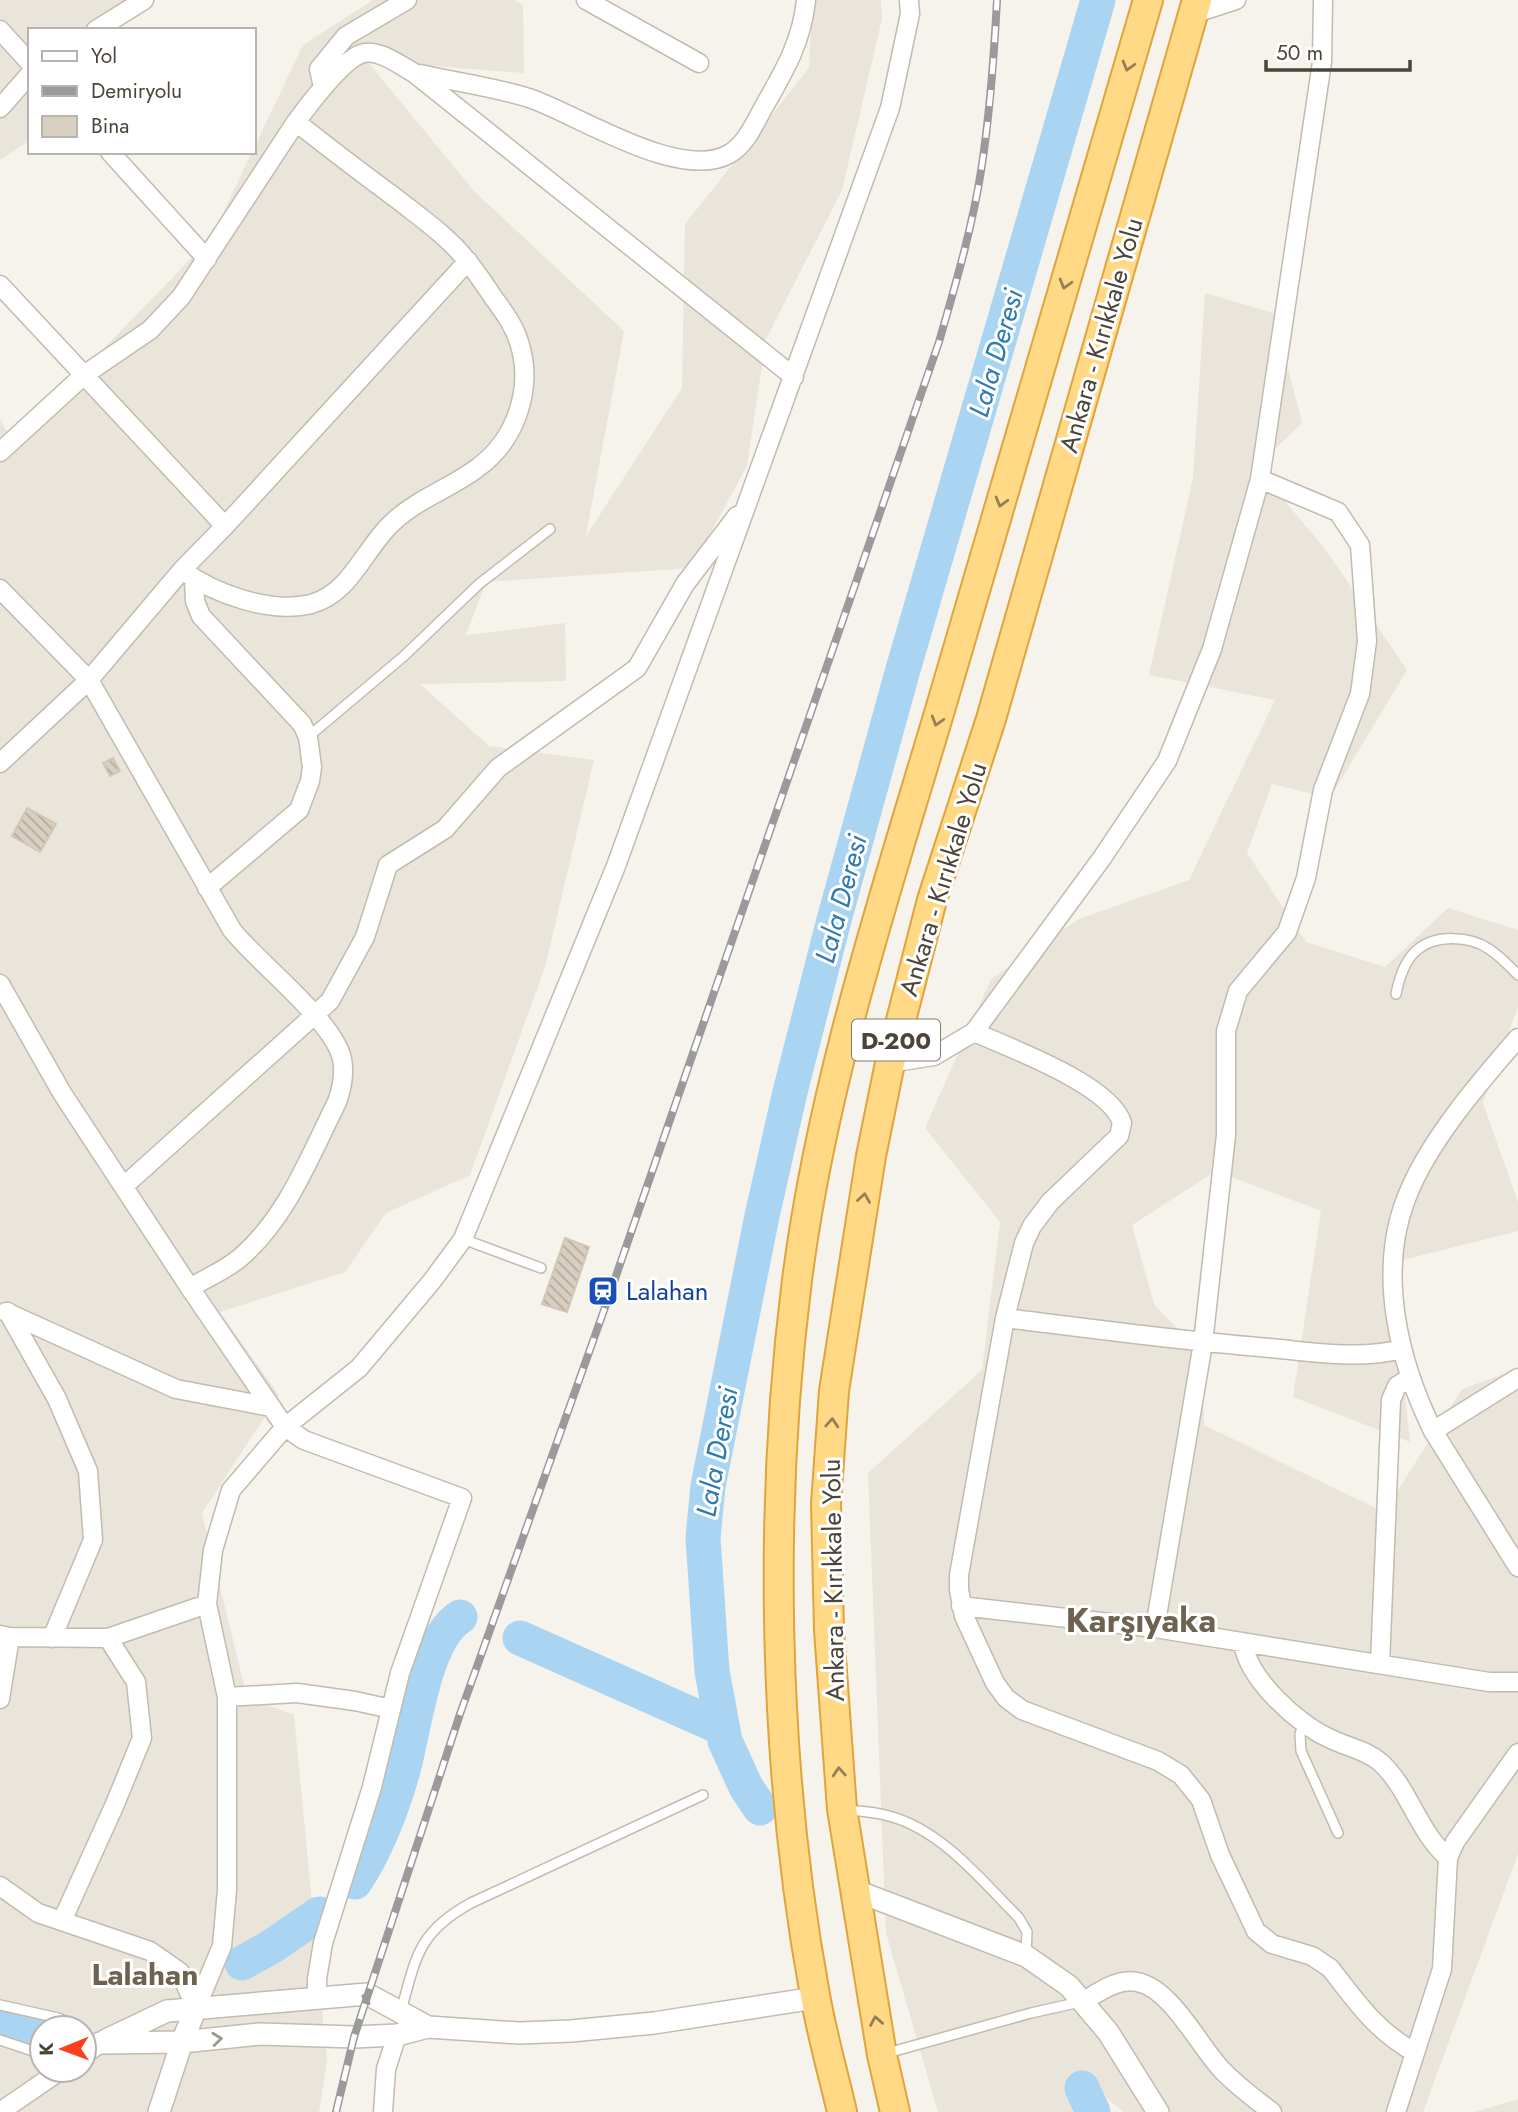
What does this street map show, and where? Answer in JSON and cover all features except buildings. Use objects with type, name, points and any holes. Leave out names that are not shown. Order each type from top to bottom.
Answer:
[{"type":"highway","name":"Ankara - Kırıkkale Yolu","points":[[842,2112],[815,1998],[798,1882],[785,1745],[780,1628],[780,1506],[786,1387],[797,1276],[819,1150],[846,1033],[889,876],[1147,0]]},
{"type":"highway","name":"Ankara - Kırıkkale Yolu","points":[[895,2112],[882,2055],[853,1890],[842,1809],[829,1630],[826,1504],[836,1378],[871,1156],[890,1063],[932,900],[991,719],[1195,7]]},
{"type":"street","points":[[99,28],[144,0]]},
{"type":"street","points":[[323,87],[319,69],[346,36],[407,0]]},
{"type":"street","points":[[586,0],[699,63]]},
{"type":"street","points":[[414,72],[529,98],[614,137],[688,161],[711,159],[728,155],[742,143],[791,57],[801,34],[806,0]]},
{"type":"street","points":[[159,2112],[182,2042],[222,1946],[227,1890],[227,1697],[207,1604],[213,1550],[231,1490],[285,1427],[359,1368],[432,1281],[463,1239],[616,866],[794,377],[890,108],[910,14],[909,0]]},
{"type":"street","points":[[1195,7],[1236,0]]},
{"type":"street","points":[[890,1063],[934,1056],[974,1032],[1102,858],[1167,761],[1212,649],[1259,479],[1322,62],[1323,0]]},
{"type":"street","points":[[0,30],[28,61]]},
{"type":"street","points":[[0,452],[84,375],[149,330],[181,297],[296,122],[323,87],[346,64],[363,53],[381,55],[414,72],[794,377]]},
{"type":"street","points":[[0,108],[28,76]]},
{"type":"street","points":[[188,574],[214,590],[237,598],[284,606],[312,604],[335,593],[352,577],[363,557],[394,521],[426,497],[476,470],[491,457],[508,435],[519,414],[524,390],[520,344],[513,326],[468,261],[435,229],[296,122]]},
{"type":"street","points":[[112,154],[206,259]]},
{"type":"street","points":[[0,763],[89,680],[188,574],[225,526],[468,261]]},
{"type":"street","points":[[0,285],[225,526]]},
{"type":"street","points":[[1155,1628],[1203,1343],[1226,1135],[1226,1031],[1238,991],[1287,932],[1295,910],[1306,878],[1323,790],[1360,694],[1367,641],[1360,545],[1338,512],[1259,479]]},
{"type":"street","points":[[124,1186],[330,1001],[365,937],[388,865],[445,829],[498,768],[637,668],[685,584],[748,502]]},
{"type":"street","points":[[188,574],[201,616],[302,724],[311,752],[311,774],[306,796],[299,810],[207,888]]},
{"type":"street","points":[[0,589],[89,680],[232,930],[247,949],[315,1015],[338,1047],[342,1058],[342,1086],[337,1102],[289,1198],[275,1220],[239,1259],[190,1288]]},
{"type":"street","points":[[0,984],[62,1093],[285,1427],[304,1440],[463,1498],[411,1638],[372,1787],[323,1943],[317,1997]]},
{"type":"street","points":[[974,1032],[1077,1078],[1115,1110],[1122,1123],[1119,1136],[1050,1202],[1032,1226],[1019,1260],[1005,1318],[958,1575],[961,1606],[995,1683],[1006,1698],[1023,1710],[1158,1761],[1181,1775],[1200,1800],[1220,1855],[1256,1931],[1272,1944],[1301,1952],[1330,1968],[1374,2024],[1414,2052]]},
{"type":"street","points":[[1518,1038],[1483,1078],[1424,1161],[1405,1200],[1395,1241],[1393,1271],[1402,1349],[1410,1378],[1433,1431],[1518,1567]]},
{"type":"street","points":[[4,1311],[176,1389],[271,1407]]},
{"type":"street","points":[[4,1311],[57,1399],[88,1471],[93,1540],[52,1637]]},
{"type":"street","points":[[1005,1318],[1203,1343],[1351,1355],[1402,1349]]},
{"type":"street","points":[[1380,1664],[1391,1400],[1397,1387],[1410,1378]]},
{"type":"street","points":[[1433,1431],[1518,1378]]},
{"type":"street","points":[[0,1699],[5,1636],[108,1638],[207,1604]]},
{"type":"street","points":[[961,1606],[1155,1628],[1489,1682],[1518,1682]]},
{"type":"street","points":[[62,1921],[142,1738],[136,1682],[108,1638]]},
{"type":"street","points":[[1243,1642],[1247,1660],[1276,1699],[1304,1724],[1332,1740],[1365,1752],[1385,1767],[1426,1835],[1448,1858]]},
{"type":"street","points":[[227,1697],[297,1693],[355,1700],[391,1709]]},
{"type":"street","points":[[1396,2112],[1442,1969],[1448,1858],[1455,1842],[1518,1753]]},
{"type":"street","points":[[0,1886],[38,1913],[150,1951],[180,1972],[196,2008]]},
{"type":"street","points":[[853,1890],[1026,1956],[1069,1986],[1108,2032],[1158,2112]]},
{"type":"street","points":[[1082,2002],[1118,1983],[1138,1982],[1148,1985],[1178,2013],[1223,2072],[1272,2112]]},
{"type":"street","points":[[98,2035],[167,2011],[367,1994],[428,2027]]},
{"type":"street","points":[[98,2039],[182,2042],[260,2034],[354,2037],[397,2035],[428,2027],[519,2034],[654,2023],[815,1998]]},
{"type":"street","points":[[383,2112],[386,2069],[397,2035]]},
{"type":"street","points":[[0,2112],[41,2084]]},
{"type":"lane","points":[[308,737],[404,656],[479,584],[550,529]]},
{"type":"lane","points":[[1396,993],[1405,967],[1417,950],[1441,940],[1478,943],[1489,949],[1518,975]]},
{"type":"lane","points":[[463,1239],[541,1268]]},
{"type":"lane","points":[[1304,1724],[1300,1734],[1301,1751],[1338,1833]]},
{"type":"lane","points":[[401,2011],[416,1954],[448,1917],[471,1903],[703,1795]]},
{"type":"lane","points":[[842,1809],[891,1816],[944,1846],[1019,1918],[1027,1932],[1026,1956]]},
{"type":"lane","points":[[882,2055],[1031,2013],[1082,2002]]},
{"type":"lane","points":[[0,2005],[40,2014]]},
{"type":"lane","points":[[0,2040],[28,2049]]},
{"type":"shaded area","points":[[0,0],[135,0],[102,28],[28,28],[28,141],[0,160]]},
{"type":"shaded area","points":[[373,0],[515,0],[523,5],[524,73],[367,61],[474,191],[624,331],[586,536],[682,388],[685,224],[809,68],[812,0],[881,0],[882,19],[842,190],[766,339],[747,466],[691,568],[486,582],[466,635],[565,623],[566,681],[420,684],[489,746],[594,760],[545,967],[470,1175],[386,1213],[345,1272],[220,1312],[279,1395],[202,1513],[247,1697],[294,1715],[327,2061],[319,2112],[0,2112],[0,418],[14,447],[76,377],[211,238],[251,154],[256,154],[256,144],[303,45]]},
{"type":"shaded area","points":[[1205,293],[1274,313],[1302,423],[1256,467],[1326,550],[1407,670],[1330,798],[1272,784],[1247,853],[1306,942],[1385,967],[1448,908],[1518,930],[1518,1007],[1483,1103],[1518,1202],[1518,1231],[1391,1263],[1410,1442],[1293,1397],[1321,1211],[1216,1171],[1132,1225],[1154,1304],[1203,1356],[1204,1425],[1384,1512],[1462,1389],[1518,1369],[1518,1854],[1423,2112],[1124,2112],[1095,2089],[1100,2112],[938,2112],[886,1933],[868,1473],[982,1370],[1000,1222],[925,1128],[991,979],[1079,919],[1189,880],[1275,700],[1149,675],[1193,478]]},
{"type":"shaded area","points":[[1518,2099],[1518,2112],[1475,2112]]},
{"type":"waterway","name":"Lala Deresi","points":[[760,1808],[746,1787],[725,1741],[712,1671],[703,1538],[708,1486],[762,1216],[790,1092],[834,920],[902,673],[1098,0]]},
{"type":"waterway","points":[[355,1882],[376,1844],[393,1802],[422,1689],[437,1645],[447,1629],[460,1617]]},
{"type":"waterway","points":[[520,1638],[722,1728]]},
{"type":"waterway","points":[[242,1963],[319,1914]]},
{"type":"waterway","points":[[0,2025],[28,2031]]},
{"type":"waterway","points":[[1082,2088],[1093,2112]]},
{"type":"railway","points":[[336,2112],[354,2037],[460,1714],[608,1299],[939,342],[968,236],[981,171],[997,0]]},
{"type":"place","name":"Lalahan","points":[[603,1291]]},
{"type":"district","name":"Karşıyaka","points":[[1141,1620]]},
{"type":"district","name":"Lalahan","points":[[145,1974]]}]
